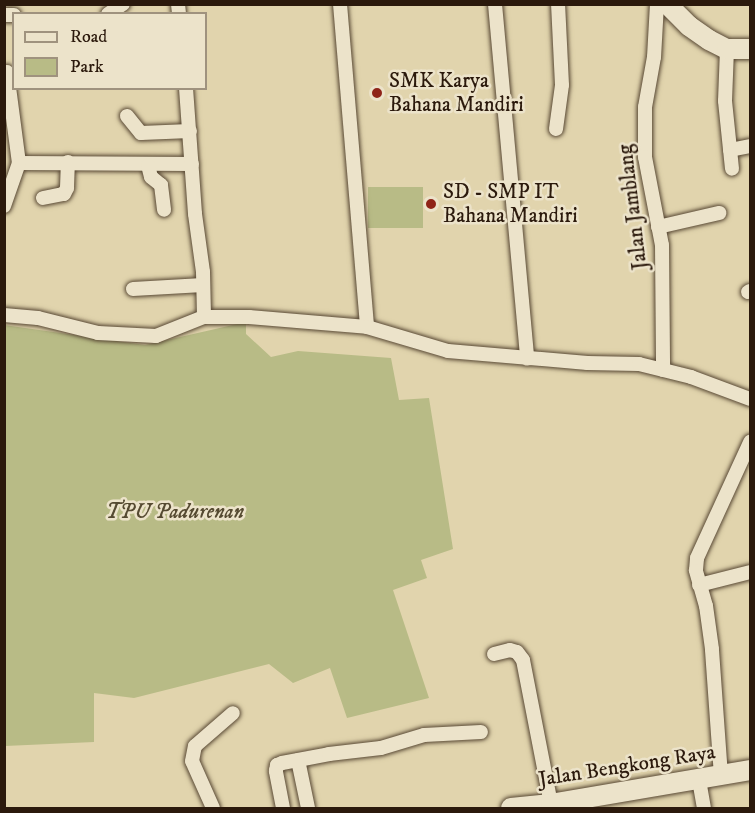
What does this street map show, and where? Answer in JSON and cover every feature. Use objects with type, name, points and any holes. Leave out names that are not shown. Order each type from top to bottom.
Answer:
[{"type":"street","points":[[340,4],[367,327]]},
{"type":"street","points":[[495,4],[527,358]]},
{"type":"street","points":[[556,129],[562,85],[558,4]]},
{"type":"street","name":"Jalan Jamblang","points":[[657,4],[654,57],[645,107],[645,157],[662,245],[663,370]]},
{"type":"street","points":[[667,4],[689,26],[728,49],[750,49]]},
{"type":"street","points":[[728,49],[725,101],[732,169]]},
{"type":"street","points":[[4,206],[19,163],[7,72]]},
{"type":"street","points":[[186,90],[204,317]]},
{"type":"street","points":[[128,116],[141,133],[190,131]]},
{"type":"street","points":[[730,150],[750,146]]},
{"type":"street","points":[[43,198],[64,194],[67,188],[68,162]]},
{"type":"street","points":[[19,163],[192,164]]},
{"type":"street","points":[[148,165],[151,177],[161,185],[164,210]]},
{"type":"street","points":[[658,227],[719,213]]},
{"type":"street","points":[[133,289],[202,285]]},
{"type":"street","points":[[4,315],[38,318],[98,333],[156,336],[204,317],[249,316],[367,327],[448,351],[639,364],[750,399]]},
{"type":"street","points":[[721,776],[712,649],[706,606],[699,585],[697,558],[750,442]]},
{"type":"street","points":[[699,585],[750,572]]},
{"type":"street","points":[[494,654],[510,650],[517,652],[523,660],[551,804]]},
{"type":"street","points":[[213,808],[212,799],[192,761],[195,746],[233,713]]},
{"type":"street","points":[[283,808],[277,765],[381,748],[424,735],[481,732]]},
{"type":"street","points":[[298,760],[308,808]]},
{"type":"street","name":"Jalan Bengkong Raya","points":[[510,808],[551,804],[750,770]]},
{"type":"street","points":[[699,780],[704,808]]},
{"type":"green space","points":[[368,187],[423,187],[423,228],[368,228]]},
{"type":"green space","name":"TPU Padurenan","points":[[246,322],[246,334],[271,357],[298,351],[391,358],[399,400],[429,398],[453,549],[421,560],[427,578],[393,590],[429,698],[347,718],[330,668],[293,683],[269,664],[134,698],[94,693],[94,742],[5,746],[4,325],[145,345]]},
{"type":"place","name":"SMK Karya Bahana Mandiri","points":[[377,93]]},
{"type":"place","name":"SD - SMP IT Bahana Mandiri","points":[[431,204]]}]
